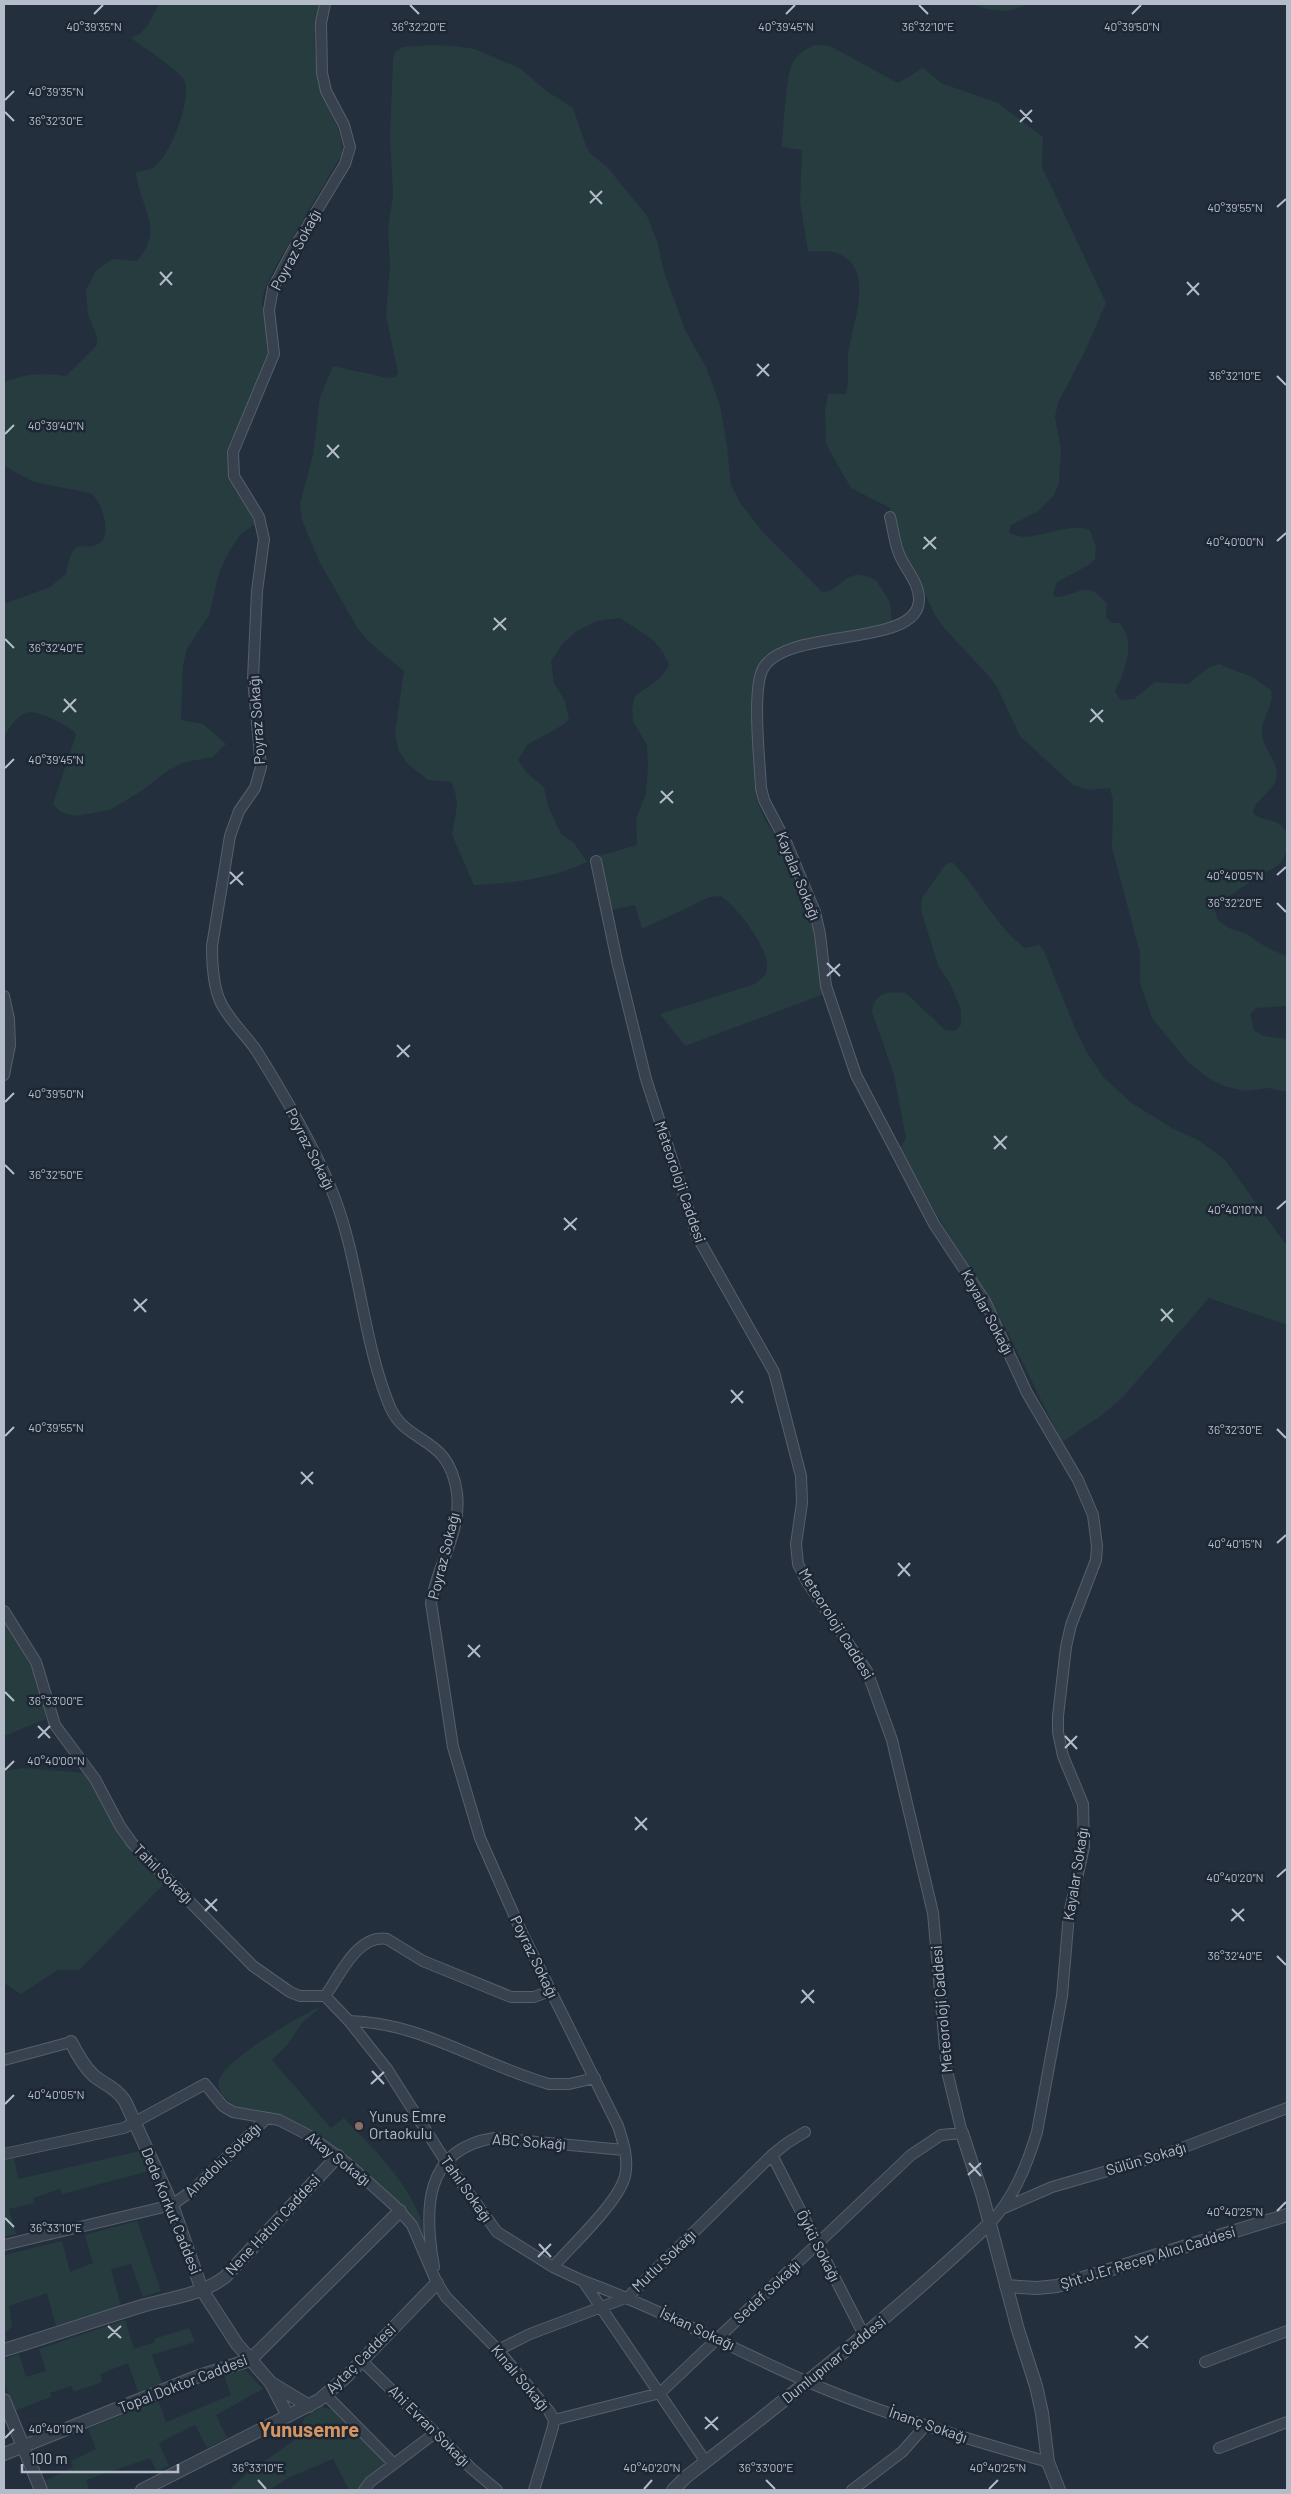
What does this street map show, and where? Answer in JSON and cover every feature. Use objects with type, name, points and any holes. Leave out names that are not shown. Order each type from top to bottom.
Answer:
[{"type":"street","name":"Poyraz Sokağı","points":[[325,4],[321,22],[322,73],[326,91],[344,125],[350,147],[345,164],[293,250],[273,288],[269,310],[274,354],[233,452],[234,476],[260,517],[264,538],[257,591],[253,679],[262,754],[261,767],[254,788],[239,811],[230,836],[212,946],[212,960],[219,999],[256,1051],[298,1122],[335,1198],[364,1318],[391,1409],[402,1425],[440,1452],[448,1462],[454,1478],[457,1495],[455,1527],[433,1589],[431,1602],[453,1747],[480,1838],[550,1991],[618,2126],[624,2150],[626,2169],[622,2185],[610,2203],[552,2267]]},
{"type":"street","name":"Kayalar Sokağı","points":[[890,517],[898,552],[918,590],[919,600],[915,615],[898,626],[790,649],[764,665],[760,673],[758,692],[761,788],[764,800],[787,844],[815,912],[820,934],[826,986],[856,1075],[934,1224],[984,1302],[1027,1393],[1078,1480],[1093,1515],[1097,1546],[1096,1560],[1071,1625],[1066,1647],[1058,1716],[1058,1732],[1063,1756],[1083,1804],[1084,1847],[1069,1914],[1062,1996],[1037,2132],[1023,2171],[1004,2208],[990,2223]]},
{"type":"street","name":"Meteoroloji Caddesi","points":[[596,861],[617,961],[646,1079],[697,1236],[774,1372],[780,1389],[802,1484],[802,1502],[796,1544],[798,1564],[807,1582],[867,1672],[881,1705],[892,1740],[933,1912],[947,2072],[962,2133],[990,2223],[1042,2413],[1048,2462],[1055,2489]]},
{"type":"street","points":[[4,996],[9,1019],[4,1075]]},
{"type":"street","name":"Tahıl Sokağı","points":[[4,1611],[36,1662],[55,1726],[95,1779],[120,1826],[132,1843],[253,1966],[290,1992],[300,1996],[325,1996],[349,2021],[406,2097],[446,2162],[496,2232],[552,2267],[583,2280]]},
{"type":"street","points":[[325,1996],[360,1948],[373,1939],[380,1938],[387,1939],[423,1961],[511,1997],[534,1997],[550,1991]]},
{"type":"street","points":[[349,2021],[372,2021],[409,2029],[549,2084],[569,2084],[595,2078]]},
{"type":"street","points":[[4,2060],[71,2042]]},
{"type":"street","name":"Dede Korkut Caddesi","points":[[71,2042],[80,2059],[91,2072],[116,2089],[125,2101],[172,2205],[202,2290],[219,2318],[250,2360],[271,2383],[288,2416]]},
{"type":"street","name":"Akay Sokağı","points":[[4,2154],[84,2138],[136,2123],[205,2084],[223,2106],[233,2112],[279,2120],[294,2127],[338,2156],[400,2211],[412,2225],[437,2283]]},
{"type":"street","name":"Sülün Sokağı","points":[[1004,2208],[1052,2187],[1166,2154],[1287,2108]]},
{"type":"street","name":"Anadolu Sokağı","points":[[4,2245],[172,2205],[193,2190],[267,2118]]},
{"type":"street","name":"Mutlu Sokağı","points":[[498,2350],[530,2334],[628,2297],[772,2155],[786,2143],[805,2132]]},
{"type":"street","name":"Sedef Sokağı","points":[[554,2420],[660,2393],[925,2144],[940,2135],[962,2133]]},
{"type":"street","name":"ABC Sokağı","points":[[437,2283],[429,2233],[429,2200],[439,2170],[446,2162],[474,2142],[494,2138],[624,2150]]},
{"type":"street","name":"Öykü Sokağı","points":[[772,2155],[864,2336]]},
{"type":"street","name":"Nene Hatun Caddesi","points":[[4,2350],[142,2306],[202,2290],[225,2277],[338,2156]]},
{"type":"street","name":"Topal Doktor Caddesi","points":[[4,2454],[203,2374],[250,2360],[400,2211]]},
{"type":"street","name":"Şht.J.Er Recep Alıcı Caddesi","points":[[1006,2286],[1037,2288],[1057,2286],[1287,2215]]},
{"type":"street","name":"Dumlupınar Caddesi","points":[[673,2490],[809,2382],[924,2286],[990,2223]]},
{"type":"street","points":[[583,2280],[706,2462]]},
{"type":"street","name":"İskan Sokağı","points":[[583,2280],[628,2297],[809,2382]]},
{"type":"street","name":"Kınalı Sokağı","points":[[437,2283],[454,2306],[498,2350],[549,2411],[554,2420],[534,2490]]},
{"type":"street","name":"Aytaç Caddesi","points":[[142,2490],[309,2406],[326,2395],[362,2361],[437,2283]]},
{"type":"street","points":[[1206,2362],[1287,2331]]},
{"type":"street","name":"Ahi Evran Sokağı","points":[[362,2361],[435,2433],[497,2490]]},
{"type":"street","name":"İnanç Sokağı","points":[[809,2382],[926,2425],[1048,2462]]},
{"type":"street","name":"Dede Korkut Caddesi","points":[[271,2383],[309,2406]]},
{"type":"street","points":[[326,2395],[394,2464]]},
{"type":"street","points":[[4,2400],[41,2490]]},
{"type":"street","points":[[1219,2448],[1287,2422]]},
{"type":"street","points":[[852,2490],[902,2452],[926,2425]]},
{"type":"street","points":[[364,2490],[370,2482],[435,2433]]},
{"type":"green space","points":[[159,4],[319,4],[315,25],[317,71],[322,92],[341,138],[342,154],[274,269],[264,291],[262,304],[269,347],[268,357],[227,451],[227,461],[232,480],[256,523],[240,535],[230,550],[219,573],[209,615],[187,649],[183,665],[181,720],[203,724],[226,744],[213,757],[185,762],[167,771],[143,790],[110,810],[76,816],[61,812],[53,804],[76,734],[67,726],[31,712],[19,717],[4,736],[4,604],[50,587],[66,574],[72,552],[76,548],[80,546],[95,546],[101,542],[105,531],[104,516],[98,502],[90,493],[34,482],[4,466],[4,383],[19,377],[34,375],[66,376],[97,345],[97,336],[88,315],[86,291],[96,270],[113,259],[137,261],[150,238],[148,217],[136,172],[154,167],[167,151],[178,127],[186,91],[185,82],[182,77],[161,59],[131,38],[145,29]]},
{"type":"green space","points":[[973,4],[1027,4],[1007,11],[1000,11]]},
{"type":"green space","points":[[430,45],[475,49],[521,69],[545,90],[573,108],[586,146],[591,154],[608,168],[647,216],[657,241],[664,272],[686,332],[706,367],[720,405],[731,485],[741,504],[762,531],[822,592],[831,590],[851,576],[861,575],[876,580],[890,602],[892,624],[831,635],[784,647],[769,656],[759,667],[753,687],[757,801],[765,820],[785,850],[802,891],[815,932],[824,994],[685,1046],[660,1014],[755,984],[766,973],[767,964],[765,954],[753,931],[736,910],[721,896],[710,897],[642,929],[635,905],[610,910],[599,856],[637,845],[636,819],[646,793],[648,766],[647,745],[633,721],[632,709],[635,696],[659,679],[666,670],[669,664],[663,652],[652,639],[620,618],[597,621],[577,631],[563,643],[551,661],[554,683],[565,701],[569,720],[555,730],[528,744],[518,760],[527,773],[544,787],[548,806],[561,834],[574,843],[587,862],[573,868],[532,879],[474,885],[452,835],[457,806],[455,791],[451,782],[428,780],[407,763],[399,751],[395,733],[404,671],[370,643],[358,629],[319,561],[302,520],[300,504],[313,455],[320,397],[333,366],[388,378],[395,377],[398,373],[386,315],[390,266],[388,228],[393,196],[390,137],[393,60],[395,52],[403,47]]},
{"type":"green space","points":[[814,45],[830,46],[898,83],[923,68],[941,83],[998,103],[1043,137],[1042,167],[1106,303],[1085,351],[1058,403],[1055,417],[1061,449],[1059,483],[1054,495],[1037,512],[1011,525],[1009,532],[1017,536],[1027,537],[1070,528],[1090,530],[1096,547],[1095,559],[1089,565],[1057,582],[1053,593],[1055,597],[1082,590],[1093,592],[1107,604],[1106,618],[1112,623],[1119,623],[1124,630],[1127,638],[1128,656],[1115,691],[1120,700],[1134,699],[1155,682],[1188,684],[1208,668],[1219,664],[1252,677],[1271,690],[1271,702],[1263,723],[1262,735],[1277,773],[1274,784],[1257,803],[1253,813],[1260,818],[1276,822],[1283,827],[1288,840],[1287,850],[1283,859],[1276,867],[1225,899],[1214,909],[1218,920],[1229,928],[1247,934],[1263,945],[1287,957],[1287,1006],[1256,1008],[1250,1014],[1254,1030],[1264,1036],[1287,1039],[1287,1092],[1269,1088],[1245,1091],[1224,1086],[1208,1078],[1188,1062],[1152,1018],[1140,983],[1140,953],[1112,848],[1113,800],[1110,788],[1089,790],[1073,785],[1020,736],[997,687],[944,628],[935,615],[902,547],[895,517],[890,508],[851,488],[826,444],[825,411],[828,394],[846,394],[848,354],[857,310],[859,283],[856,271],[850,261],[839,254],[808,251],[800,202],[802,150],[782,147],[785,103],[791,68],[797,57]]},
{"type":"green space","points":[[952,862],[971,883],[1014,939],[1025,948],[1039,945],[1044,951],[1075,1028],[1086,1051],[1104,1078],[1133,1104],[1172,1128],[1200,1141],[1225,1160],[1287,1246],[1287,1325],[1209,1298],[1123,1397],[1102,1415],[1062,1442],[1003,1323],[937,1215],[900,1148],[906,1138],[894,1075],[872,1012],[876,1000],[883,994],[894,992],[906,993],[945,1030],[955,1031],[961,1025],[961,1009],[950,984],[938,965],[921,910],[922,898],[945,865]]},
{"type":"green space","points":[[4,1619],[37,1677],[46,1719],[4,1736]]},
{"type":"green space","points":[[23,1768],[85,1773],[121,1839],[164,1884],[79,1970],[58,1970],[21,1994],[4,1983],[4,1771]]},
{"type":"green space","points":[[321,2007],[302,2023],[287,2045],[272,2060],[331,2128],[344,2118],[387,2164],[414,2203],[424,2229],[426,2251],[411,2216],[331,2144],[291,2120],[237,2107],[227,2099],[219,2088],[219,2080],[234,2061],[298,2018]]},
{"type":"green space","points":[[140,2151],[149,2171],[62,2194],[60,2189],[33,2198],[34,2203],[9,2209],[16,2234],[4,2237],[4,2161],[14,2158],[18,2179]]},
{"type":"green space","points":[[137,2221],[161,2291],[143,2297],[131,2264],[111,2269],[121,2306],[56,2326],[47,2293],[9,2306],[12,2327],[5,2333],[7,2340],[4,2340],[4,2255],[62,2241],[70,2272],[93,2263],[85,2235]]},
{"type":"green space","points":[[125,2320],[134,2349],[155,2342],[154,2339],[189,2328],[195,2342],[152,2355],[162,2383],[138,2392],[128,2363],[100,2374],[102,2382],[74,2392],[71,2386],[50,2393],[51,2397],[14,2411],[4,2382],[4,2359],[19,2354],[26,2377],[46,2371],[39,2349]]},
{"type":"green space","points":[[243,2367],[263,2389],[216,2415],[227,2438],[207,2448],[195,2425],[159,2443],[169,2466],[157,2471],[150,2458],[86,2480],[90,2490],[48,2490],[44,2481],[73,2467],[71,2461],[96,2449],[88,2429],[158,2400],[166,2422],[231,2395],[224,2375]]},
{"type":"green space","points":[[321,2407],[337,2411],[384,2459],[385,2467],[361,2485],[358,2490],[349,2490],[333,2459],[290,2477],[269,2490],[229,2490],[245,2475],[296,2439],[304,2418]]},
{"type":"place","name":"Yunus Emre Ortaokulu","points":[[359,2126]]},
{"type":"district","name":"Yunusemre","points":[[309,2430]]}]
